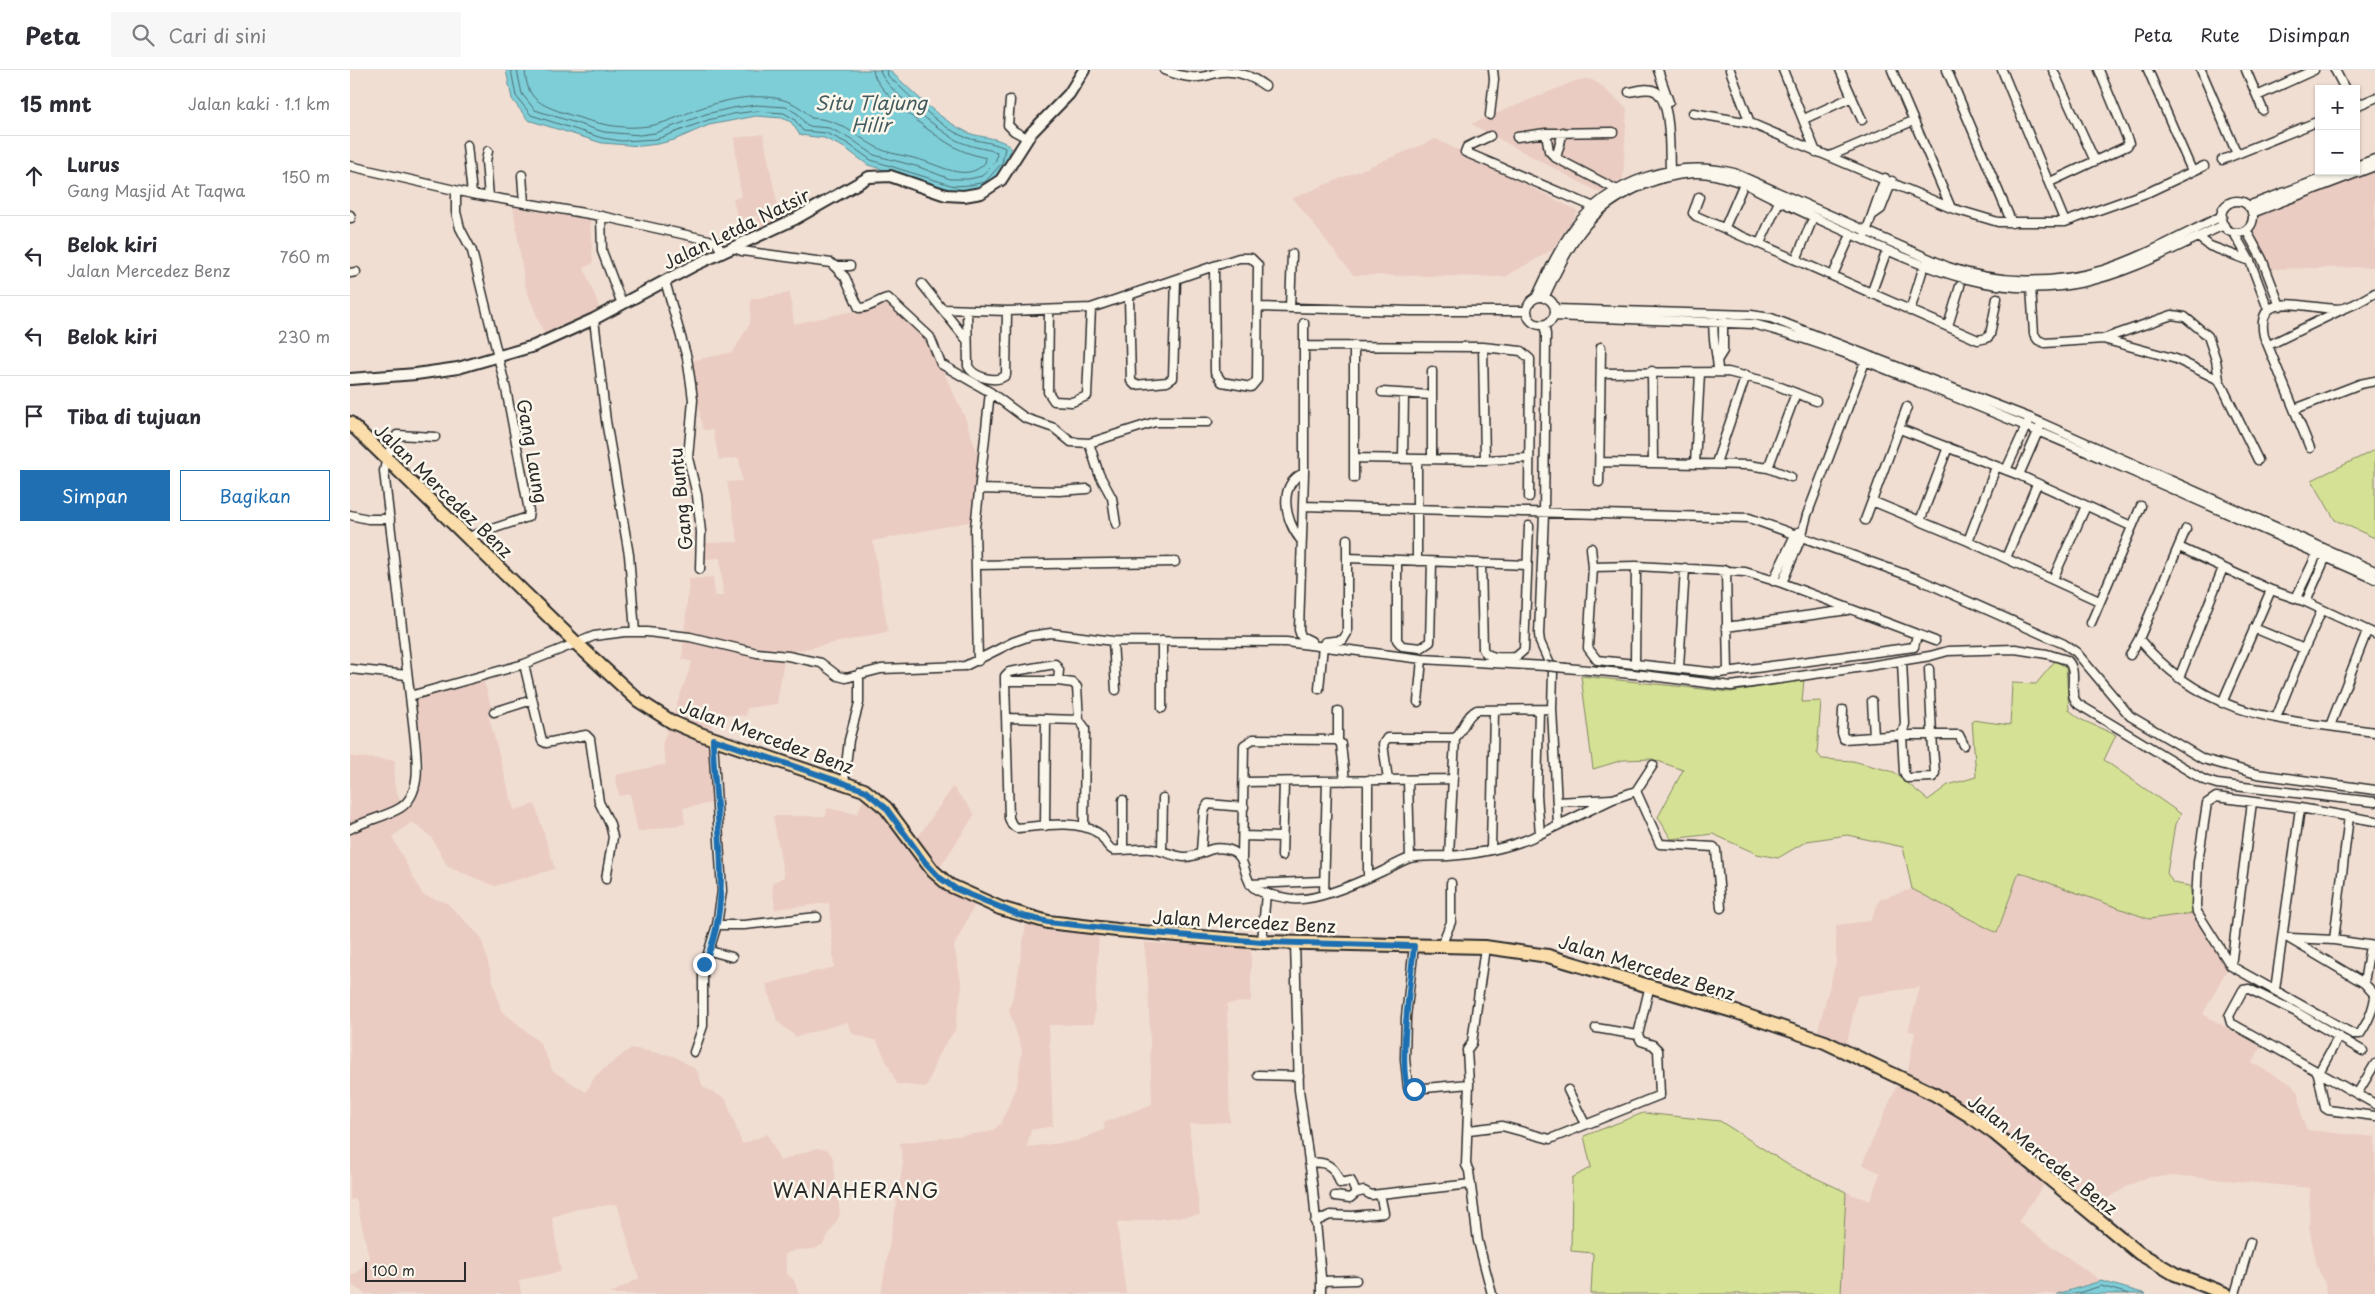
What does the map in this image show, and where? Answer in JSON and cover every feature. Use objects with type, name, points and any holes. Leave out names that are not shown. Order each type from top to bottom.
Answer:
[{"type":"main road","name":"Jalan Mercedez Benz","points":[[350,423],[575,642],[650,709],[672,722],[713,739],[864,790],[886,808],[925,862],[940,878],[956,889],[1005,910],[1048,922],[1117,930],[1262,942],[1485,947],[1548,956],[1650,986],[1824,1042],[1934,1094],[1994,1133],[2139,1253],[2175,1274],[2226,1294]]},
{"type":"street","name":"Jalan Letda Natsir","points":[[350,379],[437,372],[497,358],[534,346],[594,319],[665,281],[826,203],[869,177],[890,176],[946,195],[964,196],[981,193],[1001,180],[1039,122],[1069,94],[1084,70]]},
{"type":"street","points":[[1164,70],[1194,77],[1233,70],[1247,74],[1264,86]]},
{"type":"street","points":[[1490,115],[1494,78],[1493,70]]},
{"type":"street","points":[[1658,70],[1670,109],[1672,169]]},
{"type":"street","points":[[1730,70],[1750,123]]},
{"type":"street","points":[[1783,70],[1816,152]]},
{"type":"street","points":[[1840,70],[1862,120]]},
{"type":"street","points":[[1892,70],[1951,208]]},
{"type":"street","points":[[1947,70],[2012,223]]},
{"type":"street","points":[[2002,70],[2065,222]]},
{"type":"street","points":[[2054,70],[2095,161]]},
{"type":"street","points":[[2050,182],[2127,146],[2128,143],[2099,70]]},
{"type":"street","points":[[2148,70],[2192,171]]},
{"type":"street","points":[[2201,70],[2237,154]]},
{"type":"street","points":[[2246,70],[2263,110]]},
{"type":"street","points":[[2290,70],[2293,78]]},
{"type":"street","points":[[2257,96],[2314,70]]},
{"type":"street","points":[[2335,70],[2343,85]]},
{"type":"street","points":[[1628,92],[1648,89],[1656,92],[1662,98],[1667,115],[1672,169]]},
{"type":"street","points":[[1804,119],[1852,97]]},
{"type":"street","points":[[2360,104],[2375,98]]},
{"type":"street","points":[[1010,100],[1008,125],[1014,131],[1027,138]]},
{"type":"street","points":[[1693,113],[1750,123],[1816,152],[1889,180],[1951,208],[1989,220],[2012,223],[2065,222],[2150,192],[2204,166]]},
{"type":"street","points":[[1830,156],[1914,121]]},
{"type":"street","points":[[2222,160],[2315,123]]},
{"type":"street","points":[[1556,158],[1563,132]]},
{"type":"street","points":[[1517,137],[1563,132],[1613,132]]},
{"type":"street","points":[[1546,133],[1549,151],[1556,158],[1622,192]]},
{"type":"street","points":[[1490,136],[1467,146],[1465,152],[1594,207]]},
{"type":"street","points":[[467,145],[472,194]]},
{"type":"street","points":[[488,151],[486,161],[489,197]]},
{"type":"street","points":[[2360,165],[2375,159]]},
{"type":"street","points":[[350,166],[456,191],[601,216],[716,242],[724,253]]},
{"type":"street","points":[[2252,213],[2375,166]]},
{"type":"street","points":[[1540,298],[1550,266],[1575,228],[1594,207],[1622,192],[1642,178],[1672,169],[1715,168],[1734,173],[1864,235],[1888,250],[1925,267],[1966,280],[2031,287],[2084,282],[2136,265],[2224,225]]},
{"type":"street","points":[[1540,298],[1550,301],[1554,312],[1550,322],[1544,325],[1533,323],[1527,311],[1530,303],[1540,298],[1562,260],[1587,224],[1622,192],[1658,180],[1694,173],[1716,175],[1746,184],[1864,235],[1960,271],[2015,280],[2047,281],[2105,270],[2222,216]]},
{"type":"street","points":[[522,175],[524,203]]},
{"type":"street","points":[[2248,206],[2331,175]]},
{"type":"street","points":[[1864,235],[1874,214],[1874,205],[1889,180]]},
{"type":"street","points":[[1725,227],[1741,190]]},
{"type":"street","points":[[456,191],[456,212],[460,228],[472,251],[497,358]]},
{"type":"street","points":[[1699,197],[1694,215],[1725,227],[1871,294],[1978,340],[1987,338],[1990,335],[1997,298]]},
{"type":"street","points":[[2234,232],[2246,230],[2251,225],[2252,213],[2248,206],[2240,202],[2231,203],[2224,208],[2222,216],[2224,225],[2234,232],[2250,261],[2268,309]]},
{"type":"street","points":[[1760,243],[1777,206]]},
{"type":"street","points":[[601,216],[602,251],[622,304]]},
{"type":"street","points":[[1796,260],[1811,223]]},
{"type":"street","points":[[2246,230],[2262,259],[2280,306]]},
{"type":"street","points":[[2198,237],[2210,246],[2250,261]]},
{"type":"street","points":[[1833,275],[1849,239]]},
{"type":"street","points":[[734,248],[742,251],[826,262],[834,266],[845,277],[859,308],[874,305],[884,298],[888,298],[930,337],[941,364],[990,392],[1018,414],[1054,428],[1068,441],[1089,443],[1155,422],[1208,422]]},
{"type":"street","points":[[1871,294],[1888,250]]},
{"type":"street","points":[[1290,308],[1292,254]]},
{"type":"street","points":[[944,310],[1049,311],[1091,308],[1129,297],[1214,266],[1246,257],[1254,259],[1259,272],[1259,306],[1257,380],[1251,387],[1222,382],[1215,372],[1214,266]]},
{"type":"street","points":[[834,266],[850,266]]},
{"type":"street","points":[[1910,311],[1922,272]]},
{"type":"street","points":[[1129,297],[1131,381],[1135,385],[1167,382],[1173,378],[1176,280]]},
{"type":"street","name":"Gang Buntu","points":[[665,281],[687,358],[693,400],[688,458],[697,495],[701,532],[700,569]]},
{"type":"street","points":[[922,284],[966,338]]},
{"type":"street","points":[[1948,326],[1960,286]]},
{"type":"street","points":[[2031,287],[2034,334],[2038,340],[2050,343],[2103,339],[2172,315],[2185,317],[2208,336],[2216,360],[2219,380],[2258,460]]},
{"type":"street","points":[[2269,345],[2375,293]]},
{"type":"street","points":[[2310,448],[2262,325],[2264,315],[2268,309],[2301,304],[2343,309]]},
{"type":"street","points":[[1259,306],[1411,311],[1527,311]]},
{"type":"street","points":[[1049,311],[1048,392],[1054,401],[1072,402],[1087,396],[1091,308]]},
{"type":"street","points":[[966,310],[969,369],[990,379],[1004,378],[1006,375],[1007,311]]},
{"type":"street","points":[[1554,312],[1719,314],[1771,318],[2026,426],[2040,426]]},
{"type":"street","points":[[1554,312],[1723,324],[1753,324],[1866,358],[2030,418],[2040,426],[2327,554],[2375,579]]},
{"type":"street","points":[[1718,372],[1718,359],[1714,350],[1714,323],[1719,314]]},
{"type":"street","points":[[1718,359],[1723,350],[1723,324],[1719,314]]},
{"type":"street","points":[[594,319],[606,421],[629,556],[635,632]]},
{"type":"street","points":[[1304,323],[1304,473],[1300,539],[1299,630],[1301,636],[1310,640],[1326,642],[1346,638],[1347,539]]},
{"type":"street","points":[[1544,325],[1546,334],[1544,514],[1539,634],[1540,642],[1553,667],[1552,709],[1558,825]]},
{"type":"street","points":[[2103,339],[2176,359],[2219,380]]},
{"type":"street","points":[[1304,346],[1483,347],[1521,351],[1530,359],[1529,498]]},
{"type":"street","points":[[1354,346],[1354,478]]},
{"type":"street","points":[[1483,347],[1485,460]]},
{"type":"street","points":[[1599,482],[1601,462],[1601,347]]},
{"type":"street","name":"Gang Laung","points":[[468,537],[528,517],[529,514],[510,408],[497,358]]},
{"type":"street","points":[[1782,583],[1866,358]]},
{"type":"street","points":[[1432,371],[1432,458]]},
{"type":"street","points":[[1600,373],[1652,371],[1718,372],[1746,376],[1816,401]]},
{"type":"street","points":[[1652,371],[1653,462]]},
{"type":"street","points":[[1695,464],[1700,373]]},
{"type":"street","points":[[1716,463],[1746,376]]},
{"type":"street","points":[[2295,409],[2360,384],[2375,381]]},
{"type":"street","points":[[978,661],[975,528],[990,392]]},
{"type":"street","points":[[1382,392],[1431,395]]},
{"type":"street","points":[[1768,468],[1796,393]]},
{"type":"street","points":[[1403,458],[1404,394]]},
{"type":"street","points":[[1866,520],[1907,407]]},
{"type":"street","points":[[2006,470],[2030,418]]},
{"type":"street","points":[[2019,475],[2040,426]]},
{"type":"street","points":[[1900,429],[2019,475],[2131,526]]},
{"type":"street","points":[[350,829],[401,807],[412,793],[417,769],[384,471],[387,457],[398,434],[435,437]]},
{"type":"street","points":[[1089,443],[1099,474],[1112,498],[1116,524]]},
{"type":"street","points":[[1920,521],[1948,447]]},
{"type":"street","points":[[1354,458],[1485,460],[1528,458]]},
{"type":"street","points":[[1417,459],[1417,561]]},
{"type":"street","points":[[1601,462],[1716,463],[1768,468],[1791,477]]},
{"type":"street","points":[[1968,541],[1996,467]]},
{"type":"street","points":[[1300,539],[1289,523],[1287,492],[1289,484],[1295,477],[1304,473]]},
{"type":"street","points":[[2006,558],[2037,484]]},
{"type":"street","points":[[979,489],[1087,490]]},
{"type":"street","points":[[1872,501],[1968,541],[2099,601]]},
{"type":"street","points":[[1303,506],[1544,514],[1694,515],[1749,518],[1799,534],[1918,578],[2064,644],[2076,652],[2106,690],[2131,717],[2203,759],[2257,774],[2375,790]]},
{"type":"street","points":[[2053,579],[2086,506]]},
{"type":"street","points":[[2091,623],[2141,506]]},
{"type":"street","points":[[350,515],[368,519],[390,519]]},
{"type":"street","points":[[1481,563],[1483,649],[1485,654],[1490,656],[1516,657],[1524,650],[1529,526]]},
{"type":"street","points":[[2130,655],[2139,639],[2186,529]]},
{"type":"street","points":[[1773,581],[1799,534]]},
{"type":"street","points":[[2179,547],[2271,590],[2306,602],[2371,632],[2330,726]]},
{"type":"street","points":[[1591,548],[1593,567],[1588,648],[1589,652],[1597,660],[1679,667],[1709,672],[1728,672],[1914,647],[1917,635]]},
{"type":"street","points":[[2296,598],[2318,550]]},
{"type":"street","points":[[2327,554],[2375,571]]},
{"type":"street","points":[[2306,602],[2327,554]]},
{"type":"street","points":[[1348,558],[1527,565]]},
{"type":"street","points":[[1397,560],[1397,640],[1402,646],[1421,648],[1430,642],[1432,562]]},
{"type":"street","points":[[976,565],[1175,562]]},
{"type":"street","points":[[1593,567],[1636,566],[1745,572],[1782,583],[1848,610],[1935,641]]},
{"type":"street","points":[[1635,663],[1636,566]]},
{"type":"street","points":[[1679,667],[1685,568]]},
{"type":"street","points":[[2179,678],[2224,568]]},
{"type":"street","points":[[1726,570],[1728,672]]},
{"type":"street","points":[[2222,702],[2271,590]]},
{"type":"street","points":[[1726,627],[1848,610]]},
{"type":"street","points":[[2276,718],[2322,610]]},
{"type":"street","points":[[2254,628],[2304,649]]},
{"type":"street","points":[[410,696],[524,664],[575,642],[605,634],[635,632],[690,637],[757,653],[788,656],[821,664],[842,678],[851,678],[859,674],[881,669],[956,667],[978,661],[1013,642],[1040,634],[1085,636],[1113,641],[1286,642],[1323,645],[1422,659],[1546,666],[1731,686],[1902,661],[1948,651],[2029,650],[2067,660],[2073,668],[2073,697],[2078,704],[2204,780],[2217,784],[2375,802]]},
{"type":"street","points":[[2139,639],[2159,661],[2179,678],[2201,693],[2238,709],[2276,718],[2375,732]]},
{"type":"street","points":[[1113,641],[1116,690]]},
{"type":"street","points":[[1162,641],[1162,708]]},
{"type":"street","points":[[1319,689],[1323,645]]},
{"type":"street","points":[[1418,702],[1422,659]]},
{"type":"street","points":[[1902,661],[1904,724],[1902,735],[1904,772],[1907,778],[1933,777],[1935,774],[1929,669]]},
{"type":"street","points":[[524,664],[543,742],[590,737],[599,802],[610,824],[612,837],[606,879]]},
{"type":"street","points":[[1058,682],[1059,673],[1057,666],[1048,664],[1009,672],[1005,676],[1009,818],[1012,825],[1017,828],[1084,826],[1102,836],[1112,849],[1162,850],[1185,857],[1197,856],[1202,851],[1224,848],[1235,852],[1242,859]]},
{"type":"street","points":[[350,669],[407,675]]},
{"type":"street","points":[[844,782],[849,740],[859,704],[859,674]]},
{"type":"street","points":[[1005,681],[1073,682],[1076,687],[1079,720],[1085,728],[1084,826]]},
{"type":"street","points":[[494,712],[532,700]]},
{"type":"street","points":[[1872,701],[1874,737]]},
{"type":"street","points":[[1449,856],[1454,738],[1474,711],[1552,709]]},
{"type":"street","points":[[1539,710],[1537,796],[1540,834]]},
{"type":"street","points":[[1843,710],[1842,733],[1844,739],[1902,735],[1959,735],[1964,745]]},
{"type":"street","points":[[1338,711],[1338,740],[1341,744],[1345,781]]},
{"type":"street","points":[[1491,848],[1494,711]]},
{"type":"street","points":[[1006,718],[1079,720]]},
{"type":"street","points":[[1045,826],[1046,719]]},
{"type":"street","points":[[1388,780],[1383,744],[1387,738],[1454,738]]},
{"type":"street","points":[[694,1052],[703,1026],[701,979],[717,925],[721,877],[713,739]]},
{"type":"street","points":[[1338,740],[1250,740],[1244,745],[1242,859],[1250,884],[1256,889],[1295,899],[1324,893],[1368,878],[1410,858],[1449,856],[1514,844],[1540,834],[1613,799],[1636,791],[1653,765]]},
{"type":"street","points":[[1244,782],[1452,779]]},
{"type":"street","points":[[1368,780],[1368,878]]},
{"type":"street","points":[[1408,780],[1410,858]]},
{"type":"street","points":[[1324,893],[1327,781]]},
{"type":"street","points":[[1282,856],[1284,782]]},
{"type":"street","points":[[1636,791],[1660,844],[1714,847],[1717,857],[1722,908]]},
{"type":"street","points":[[2286,937],[2364,983],[2375,996],[2372,1013],[2360,1034],[2357,1035],[2231,966],[2197,912],[2198,862],[2207,803],[2216,797],[2300,808],[2375,821]]},
{"type":"street","points":[[1162,798],[1162,850]]},
{"type":"street","points":[[1558,802],[1613,799]]},
{"type":"street","points":[[1122,800],[1122,849]]},
{"type":"street","points":[[2231,966],[2252,802]]},
{"type":"street","points":[[1202,851],[1206,806],[1209,804],[1244,807]]},
{"type":"street","points":[[2275,990],[2286,937],[2300,808]]},
{"type":"street","points":[[2334,940],[2349,816]]},
{"type":"street","points":[[1243,836],[1282,837]]},
{"type":"street","points":[[1250,884],[1324,881]]},
{"type":"street","points":[[1441,946],[1451,922],[1451,883]]},
{"type":"street","points":[[1262,942],[1266,893]]},
{"type":"street","points":[[717,925],[744,925],[816,917]]},
{"type":"street","points":[[2286,937],[2334,940],[2372,946],[2371,962],[2366,971],[2364,983]]},
{"type":"street","points":[[1294,943],[1300,1107],[1309,1163],[1321,1294]]},
{"type":"street","points":[[1414,946],[1406,1017],[1407,1085],[1410,1090],[1469,1084]]},
{"type":"street","points":[[1485,947],[1472,1043],[1467,1050],[1469,1084],[1466,1165],[1469,1170],[1478,1241],[1492,1294]]},
{"type":"street","points":[[710,951],[732,957]]},
{"type":"street","points":[[2366,971],[2375,972]]},
{"type":"street","points":[[1468,1130],[1502,1126],[1550,1139],[1660,1094],[1658,1050],[1653,1045],[1640,1041],[1638,1035],[1650,986]]},
{"type":"street","points":[[2363,1051],[2249,990],[2243,990],[2229,1016],[2231,1023],[2318,1074],[2375,1104]]},
{"type":"street","points":[[1596,1028],[1638,1035]]},
{"type":"street","points":[[2338,1036],[2318,1074],[2326,1110],[2375,1116]]},
{"type":"street","points":[[2357,1094],[2375,1064]]},
{"type":"street","points":[[1258,1075],[1299,1076]]},
{"type":"street","points":[[1568,1090],[1585,1124]]},
{"type":"street","points":[[1309,1163],[1324,1162],[1329,1165],[1337,1172],[1340,1184],[1354,1183],[1356,1193]]},
{"type":"street","points":[[1335,1196],[1350,1198],[1356,1193],[1364,1191],[1371,1195],[1471,1184]]},
{"type":"street","points":[[1315,1222],[1330,1215],[1352,1216],[1384,1213],[1380,1194]]},
{"type":"street","points":[[2235,1294],[2250,1242]]},
{"type":"street","points":[[1321,1281],[1356,1280]]},
{"type":"shaded area","points":[[1585,79],[1599,84],[1627,108],[1623,178],[1600,193],[1471,124],[1575,81]]},
{"type":"shaded area","points":[[763,134],[782,227],[762,233],[757,216],[738,221],[733,199],[741,197],[734,138]]},
{"type":"shaded area","points":[[1436,139],[1578,211],[1552,250],[1505,277],[1353,275],[1293,198]]},
{"type":"shaded area","points":[[2375,171],[2375,267],[2272,269],[2252,229],[2255,217]]},
{"type":"shaded area","points":[[513,207],[590,220],[593,263],[584,268],[602,314],[546,339],[525,286]]},
{"type":"shaded area","points":[[790,293],[794,324],[890,303],[923,329],[964,415],[987,480],[978,520],[873,541],[888,632],[785,653],[777,704],[747,708],[746,716],[718,714],[710,731],[713,803],[683,808],[685,824],[638,832],[630,794],[619,796],[615,775],[666,764],[662,745],[692,662],[682,659],[689,579],[713,577],[715,596],[723,596],[720,558],[705,559],[705,543],[738,542],[727,482],[742,481],[739,458],[719,460],[713,430],[703,430],[690,361],[733,352],[750,323],[751,299]]},
{"type":"shaded area","points":[[483,678],[493,713],[488,714],[514,810],[535,804],[555,869],[495,886],[448,867],[431,837],[412,822],[392,837],[423,895],[447,903],[481,937],[501,1010],[540,1043],[553,1071],[586,1092],[595,1076],[631,1048],[674,1056],[697,1070],[703,1087],[726,1099],[742,1144],[768,1134],[780,1161],[817,1148],[828,1150],[833,1158],[840,1215],[823,1244],[815,1249],[796,1250],[785,1254],[787,1274],[794,1280],[799,1294],[610,1294],[639,1278],[617,1204],[578,1209],[552,1217],[561,1272],[519,1280],[521,1294],[365,1294],[353,1286],[350,1276],[358,1272],[369,1258],[356,1199],[350,1200],[350,755],[352,757],[395,760],[394,783],[403,810],[413,805],[424,767],[415,695]]},
{"type":"shaded area","points":[[953,787],[975,814],[935,875],[976,902],[954,946],[962,986],[955,1030],[937,1057],[927,1087],[897,1084],[877,1041],[853,1034],[847,1022],[796,1037],[777,1021],[766,984],[834,967],[829,903],[775,909],[772,883],[784,877],[773,816],[826,816],[827,808],[857,814],[865,795],[895,822],[910,848]]},
{"type":"shaded area","points":[[2019,872],[2149,919],[2194,913],[2231,969],[2226,971],[2203,1014],[2261,1047],[2252,1063],[2291,1084],[2299,1094],[2302,1118],[2307,1130],[2375,1137],[2375,1294],[2326,1294],[2325,1284],[2317,1266],[2309,1227],[2310,1188],[2183,1176],[2148,1177],[2130,1185],[2084,1212],[2045,1183],[2018,1222],[2101,1281],[2057,1294],[1841,1294],[1846,1192],[1870,1201],[1880,1173],[1862,1164],[1902,1074],[1907,1075],[1915,1032],[1908,1031],[1920,987],[1857,996],[1846,1048],[1817,1033],[1836,962],[1836,925],[1870,921],[1880,899],[1912,889],[1997,933]]},
{"type":"shaded area","points":[[1026,923],[1099,935],[1094,1024],[1049,1025],[1053,1126],[1031,1130],[1027,1147],[1077,1141],[1105,1129],[1103,1123],[1152,1104],[1148,982],[1144,943],[1251,946],[1251,1001],[1227,1004],[1230,1122],[1189,1124],[1200,1215],[1117,1223],[1126,1294],[881,1294],[903,1163],[900,1143],[990,1132],[1001,1124],[1017,1085],[1022,1050],[1009,1010],[1017,980]]},
{"type":"green space","points":[[2375,450],[2375,538],[2335,520],[2312,480]]},
{"type":"green space","points":[[2055,661],[2066,667],[2069,710],[2082,720],[2116,735],[2104,760],[2181,814],[2175,824],[2167,873],[2173,883],[2190,886],[2194,913],[2149,919],[2019,872],[1997,933],[1912,889],[1903,847],[1847,835],[1807,841],[1778,858],[1757,854],[1713,834],[1671,839],[1658,817],[1683,770],[1652,759],[1623,760],[1593,769],[1581,676],[1731,692],[1804,679],[1802,702],[1821,701],[1817,753],[1822,759],[1853,761],[1894,772],[1928,800],[1948,785],[1976,777],[1972,720],[2010,725],[2012,683],[2036,684]]},
{"type":"green space","points":[[1643,1113],[1720,1121],[1790,1166],[1846,1192],[1841,1294],[1591,1294],[1593,1253],[1571,1251],[1572,1178],[1591,1167],[1584,1136]]},
{"type":"water","name":"Situ Tlajung Hilir","points":[[506,70],[889,70],[926,104],[957,127],[974,135],[1003,142],[1011,149],[1006,165],[1000,174],[987,186],[971,190],[954,191],[868,165],[845,148],[824,138],[800,135],[791,122],[782,118],[756,116],[709,125],[674,140],[658,144],[641,146],[602,143],[528,120],[512,99]]},
{"type":"water","points":[[2101,1281],[2146,1294],[2057,1294]]},
{"type":"district","name":"WANAHERANG","points":[[856,1190]]},
{"type":"route","points":[[704,964],[710,951],[717,925],[722,891],[713,739],[864,790],[876,798],[896,819],[925,862],[940,878],[956,889],[1019,915],[1048,922],[1117,930],[1262,942],[1414,946],[1406,1017],[1405,1059],[1407,1085],[1410,1090],[1414,1089]]}]
